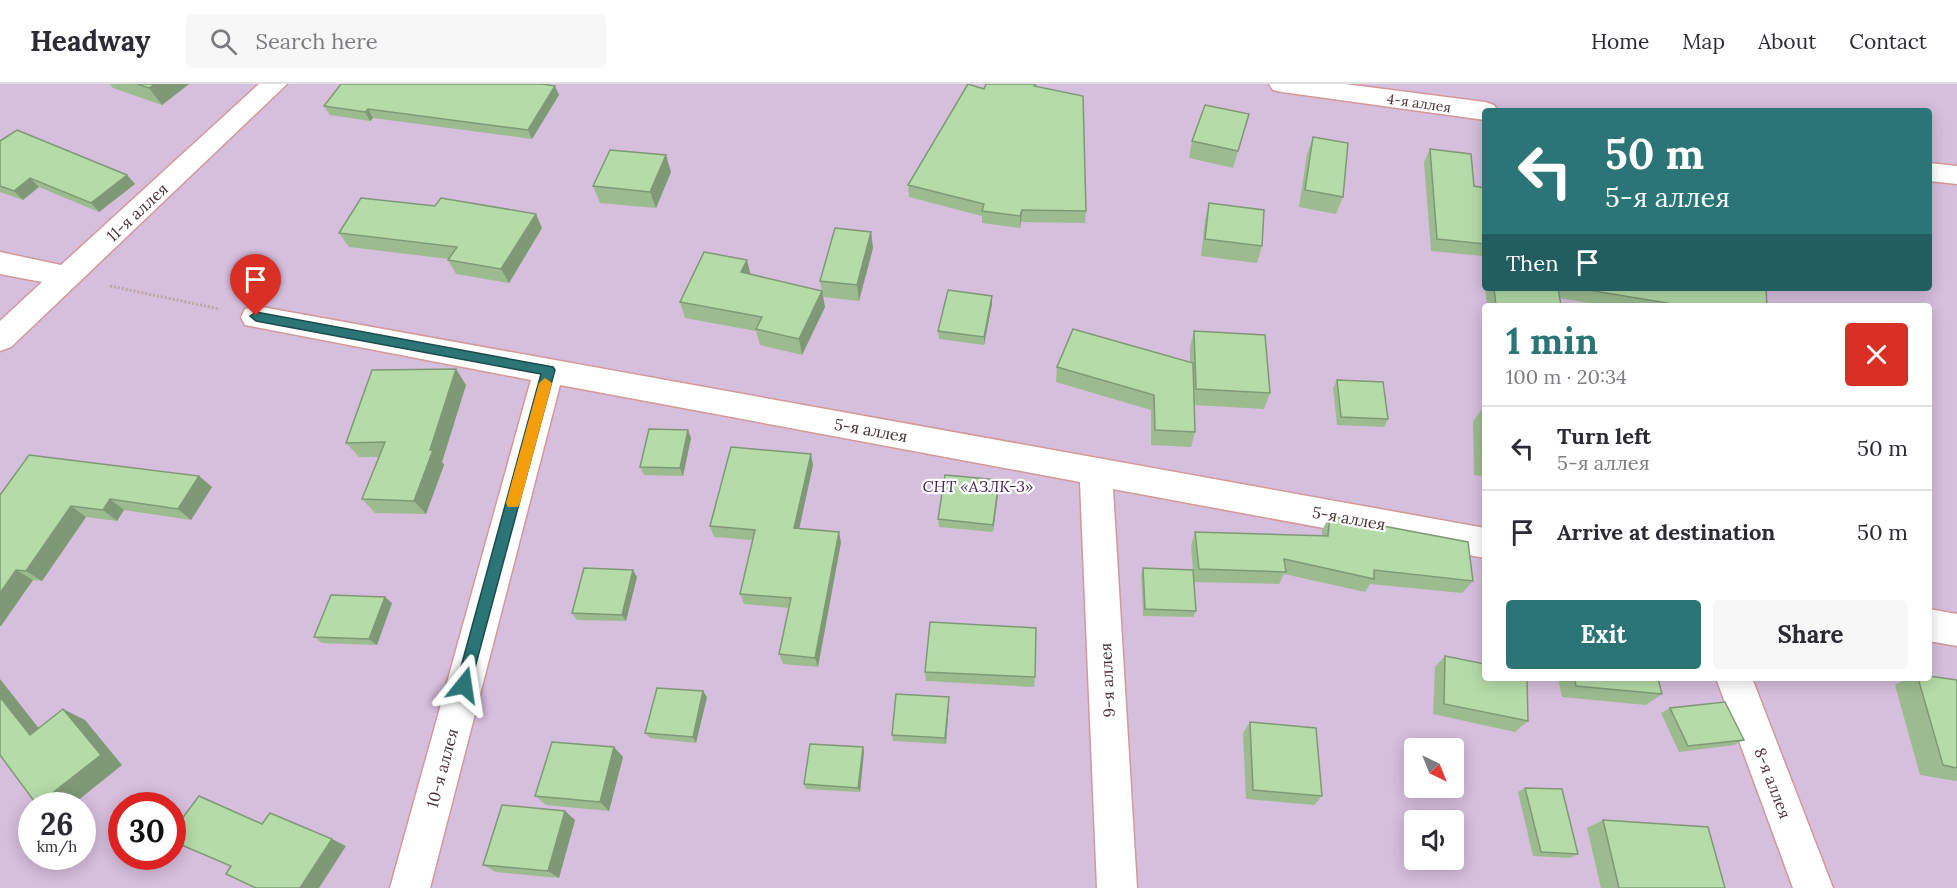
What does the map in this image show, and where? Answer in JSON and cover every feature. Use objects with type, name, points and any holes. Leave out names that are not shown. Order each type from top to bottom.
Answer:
[{"type":"street","name":"11-я аллея","points":[[0,339],[274,84]]},
{"type":"street","name":"4-я аллея","points":[[1282,84],[1482,111]]},
{"type":"street","points":[[1932,172],[1957,176]]},
{"type":"street","points":[[0,263],[68,277]]},
{"type":"street","name":"5-я аллея","points":[[256,316],[1482,542]]},
{"type":"street","name":"10-я аллея","points":[[410,888],[549,370]]},
{"type":"street","name":"9-я аллея","points":[[1096,471],[1117,888]]},
{"type":"street","points":[[1932,626],[1957,630]]},
{"type":"street","name":"8-я аллея","points":[[1735,681],[1813,888]]},
{"type":"path","points":[[68,277],[256,316]]},
{"type":"green space","name":"СНТ «АЗЛК-3»","points":[[0,84],[1957,84],[1957,888],[0,888]]},
{"type":"building","points":[[137,84],[155,84],[149,88]]},
{"type":"building","points":[[341,84],[542,84],[555,86],[528,130],[368,109],[365,112],[324,106]]},
{"type":"building","points":[[968,84],[984,89],[986,84],[1035,84],[1034,86],[1083,96],[1086,211],[1022,210],[1020,216],[982,211],[984,204],[908,185]]},
{"type":"building","points":[[1205,105],[1249,114],[1238,151],[1192,141]]},
{"type":"building","points":[[17,130],[127,175],[91,203],[30,178],[14,191],[0,186],[0,141]]},
{"type":"building","points":[[1313,137],[1348,143],[1343,197],[1305,190]]},
{"type":"building","points":[[1430,149],[1471,154],[1474,186],[1482,187],[1482,244],[1437,239]]},
{"type":"building","points":[[610,150],[666,155],[650,192],[593,186]]},
{"type":"building","points":[[361,198],[435,206],[441,198],[536,214],[501,269],[448,260],[457,247],[339,233]]},
{"type":"building","points":[[1209,203],[1264,210],[1262,246],[1205,239]]},
{"type":"building","points":[[835,228],[871,232],[857,285],[820,281]]},
{"type":"building","points":[[704,252],[747,260],[741,272],[822,291],[799,339],[756,329],[762,317],[680,302]]},
{"type":"building","points":[[948,290],[992,296],[984,337],[938,331]]},
{"type":"building","points":[[1494,291],[1558,291],[1560,303],[1496,303]]},
{"type":"building","points":[[1594,291],[1766,291],[1767,303],[1667,303]]},
{"type":"building","points":[[1073,329],[1193,363],[1195,432],[1155,430],[1154,395],[1057,367]]},
{"type":"building","points":[[1194,331],[1265,335],[1270,393],[1196,389]]},
{"type":"building","points":[[456,369],[430,450],[433,450],[414,501],[362,499],[385,442],[346,443],[372,370]]},
{"type":"building","points":[[1337,380],[1383,382],[1388,419],[1341,417]]},
{"type":"building","points":[[649,429],[688,430],[680,468],[640,467]]},
{"type":"building","points":[[731,447],[811,454],[794,528],[839,532],[815,658],[779,654],[791,598],[740,594],[755,530],[710,526]]},
{"type":"building","points":[[29,455],[199,476],[178,509],[110,499],[103,510],[71,506],[26,571],[16,570],[0,593],[0,495]]},
{"type":"building","points":[[945,475],[999,480],[993,525],[938,519]]},
{"type":"building","points":[[1330,516],[1468,542],[1473,581],[1374,570],[1374,579],[1284,559],[1286,572],[1199,569],[1195,532],[1328,536]]},
{"type":"building","points":[[584,568],[633,570],[622,615],[572,613]]},
{"type":"building","points":[[1143,568],[1193,570],[1196,611],[1145,609]]},
{"type":"building","points":[[331,595],[385,597],[369,639],[314,637]]},
{"type":"building","points":[[930,622],[1036,628],[1035,677],[925,672]]},
{"type":"building","points":[[1445,656],[1482,663],[1482,681],[1527,681],[1528,721],[1444,704]]},
{"type":"building","points":[[1932,676],[1957,680],[1957,768],[1943,765],[1919,681],[1932,681]]},
{"type":"building","points":[[1575,681],[1659,681],[1662,694],[1576,686]]},
{"type":"building","points":[[657,688],[703,691],[693,737],[645,733]]},
{"type":"building","points":[[896,694],[949,697],[945,738],[892,735]]},
{"type":"building","points":[[0,697],[30,735],[63,709],[101,755],[54,792],[27,792],[0,755]]},
{"type":"building","points":[[1725,702],[1744,740],[1688,746],[1670,708]]},
{"type":"building","points":[[1250,722],[1316,728],[1322,796],[1253,790]]},
{"type":"building","points":[[552,742],[614,747],[600,802],[535,796]]},
{"type":"building","points":[[810,744],[863,747],[858,788],[804,784]]},
{"type":"building","points":[[1525,788],[1562,789],[1578,854],[1541,852]]},
{"type":"building","points":[[199,796],[262,824],[270,813],[332,839],[300,888],[256,888],[226,874],[231,866],[186,847],[186,813]]},
{"type":"building","points":[[502,805],[565,811],[548,871],[483,865]]},
{"type":"building","points":[[1603,820],[1708,827],[1725,888],[1619,888]]},
{"type":"slow traffic","points":[[513,503],[545,383]]},
{"type":"route","points":[[256,316],[549,370],[464,685]]}]
